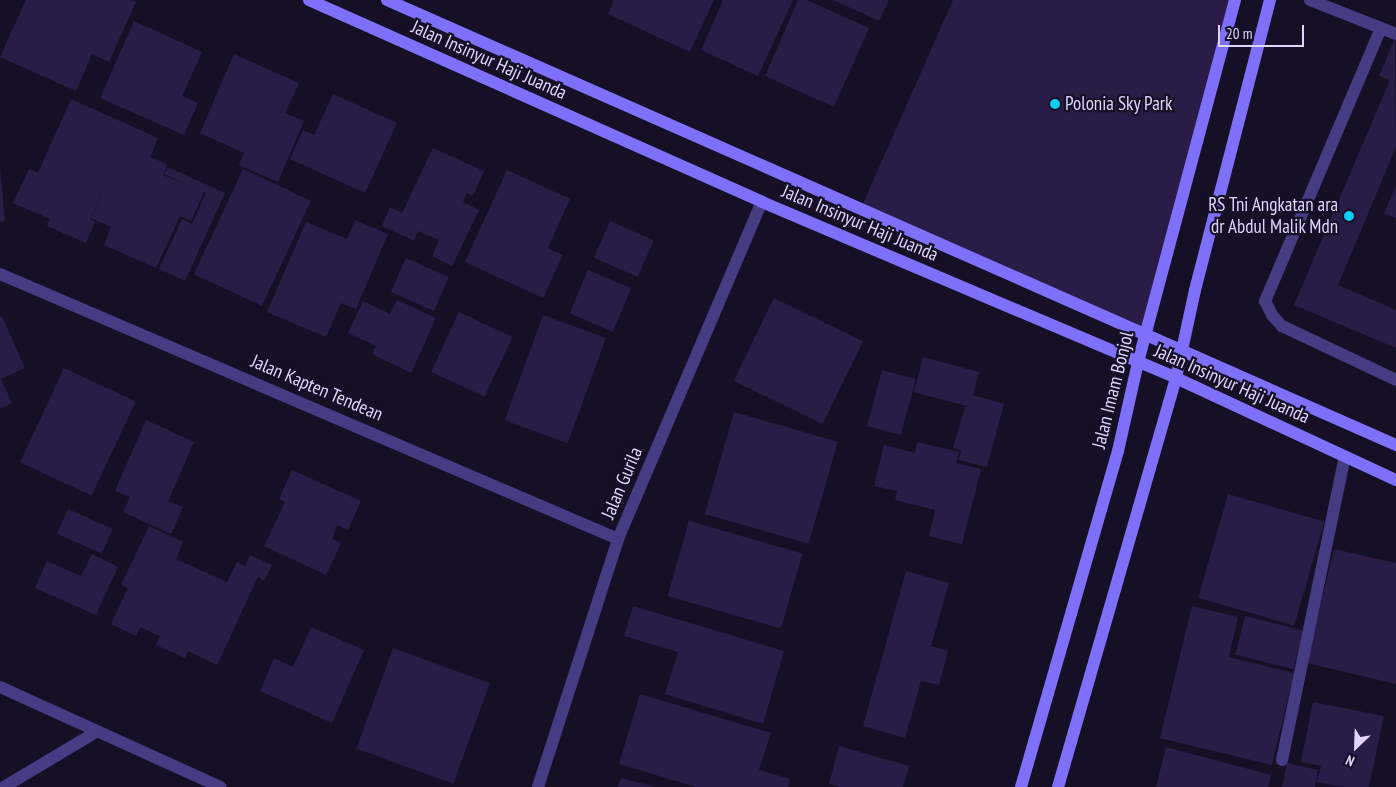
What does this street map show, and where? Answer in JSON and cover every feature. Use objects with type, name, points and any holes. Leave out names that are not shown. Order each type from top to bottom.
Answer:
[{"type":"main road","name":"Jalan Insinyur Haji Juanda","points":[[309,0],[762,202],[1176,378],[1396,480]]},
{"type":"main road","name":"Jalan Insinyur Haji Juanda","points":[[387,0],[1145,335],[1181,348],[1396,445]]},
{"type":"main road","name":"Jalan Imam Bonjol","points":[[1021,787],[1118,451],[1145,335],[1235,0]]},
{"type":"main road","points":[[1058,787],[1176,378],[1181,348],[1270,0]]},
{"type":"street","points":[[1310,0],[1396,34]]},
{"type":"street","points":[[1381,28],[1265,301],[1272,315],[1282,326],[1396,380]]},
{"type":"street","name":"Jalan Gurila","points":[[538,787],[618,539],[762,202]]},
{"type":"street","name":"Jalan Kapten Tendean","points":[[0,274],[618,539]]},
{"type":"street","points":[[1282,760],[1345,456]]},
{"type":"street","points":[[0,687],[220,787]]},
{"type":"street","points":[[4,787],[96,732]]},
{"type":"building","points":[[26,0],[131,0],[136,2],[109,62],[92,54],[76,91],[0,57]]},
{"type":"building","points":[[614,0],[714,0],[690,52],[608,14]]},
{"type":"building","points":[[723,0],[793,0],[758,76],[701,50]]},
{"type":"building","points":[[798,0],[807,0],[869,28],[834,107],[765,76]]},
{"type":"building","points":[[833,0],[889,0],[879,21]]},
{"type":"building","name":"Polonia Sky Park","points":[[953,0],[1229,0],[1145,333],[861,208]]},
{"type":"building","points":[[134,21],[202,52],[182,96],[198,103],[184,135],[100,98]]},
{"type":"building","name":"RS Tni Angkatan ara dr Abdul Malik Mdn","points":[[1395,38],[1396,147],[1338,285],[1396,310],[1396,348],[1294,305],[1390,80],[1379,76]]},
{"type":"building","points":[[234,54],[299,83],[285,113],[304,121],[278,182],[239,165],[244,153],[200,133]]},
{"type":"building","points":[[333,94],[397,123],[365,193],[290,159],[303,130],[314,135]]},
{"type":"building","points":[[71,99],[158,138],[150,157],[167,164],[163,175],[187,185],[164,174],[168,167],[225,193],[185,281],[159,269],[182,219],[192,224],[206,193],[204,192],[191,221],[180,216],[156,268],[104,245],[111,227],[91,218],[109,179],[90,219],[95,222],[86,243],[47,226],[50,219],[13,203],[29,169],[38,173]]},
{"type":"building","points":[[433,148],[484,171],[473,196],[467,193],[463,202],[479,210],[452,266],[432,256],[439,240],[418,231],[414,241],[382,226],[390,207],[402,213]]},
{"type":"building","points":[[0,167],[5,221],[0,222]]},
{"type":"building","points":[[243,169],[311,201],[262,306],[194,274]]},
{"type":"building","points":[[507,170],[570,199],[548,248],[563,255],[543,298],[465,262]]},
{"type":"building","name":"RS Tni Angkatan ara dr Abdul Malik Mdn","points":[[1396,186],[1396,218],[1384,213]]},
{"type":"building","points":[[355,220],[388,234],[356,309],[341,303],[326,337],[267,312],[306,222],[347,239]]},
{"type":"building","points":[[610,221],[654,241],[638,277],[594,258]]},
{"type":"building","points":[[406,258],[449,277],[434,311],[391,292]]},
{"type":"building","points":[[588,270],[631,288],[613,332],[570,313]]},
{"type":"building","points":[[774,298],[863,341],[823,424],[734,381]]},
{"type":"building","points":[[397,300],[436,318],[411,373],[372,354],[376,346],[348,333],[363,301],[390,314]]},
{"type":"building","points":[[459,312],[512,337],[485,397],[431,372]]},
{"type":"building","points":[[543,315],[606,338],[568,443],[505,420]]},
{"type":"building","points":[[2,316],[25,368],[1,379],[12,403],[0,409],[0,317]]},
{"type":"building","points":[[923,357],[979,372],[973,395],[1004,404],[987,467],[959,460],[961,450],[953,448],[965,407],[970,407],[914,392]]},
{"type":"building","points":[[64,368],[136,401],[92,496],[20,462]]},
{"type":"building","points":[[882,370],[916,379],[901,435],[867,426]]},
{"type":"building","points":[[734,412],[838,442],[809,544],[705,514]]},
{"type":"building","points":[[146,420],[194,442],[168,501],[183,507],[171,534],[123,512],[130,497],[115,491]]},
{"type":"building","points":[[917,442],[959,452],[956,463],[981,469],[962,544],[929,536],[935,510],[895,500],[897,491],[874,486],[884,445],[915,453]]},
{"type":"building","points":[[292,470],[361,501],[348,530],[337,525],[332,539],[341,543],[326,575],[264,546],[285,502],[279,499]]},
{"type":"building","points":[[1228,494],[1324,522],[1294,625],[1198,598]]},
{"type":"building","points":[[68,509],[113,529],[102,554],[57,534]]},
{"type":"building","points":[[689,521],[802,554],[781,629],[668,596]]},
{"type":"building","points":[[149,526],[183,542],[176,559],[227,582],[237,562],[245,566],[250,555],[272,565],[264,581],[258,577],[217,665],[188,651],[185,658],[156,645],[160,636],[140,627],[136,636],[111,624],[128,588],[121,585]]},
{"type":"building","points":[[1334,549],[1396,563],[1396,684],[1307,663]]},
{"type":"building","points":[[92,554],[118,567],[96,615],[35,588],[47,561],[81,576]]},
{"type":"building","points":[[906,571],[949,583],[931,646],[948,651],[939,685],[921,681],[905,738],[863,726]]},
{"type":"building","points":[[633,606],[784,651],[763,724],[665,694],[678,652],[624,636]]},
{"type":"building","points":[[1192,606],[1238,617],[1229,657],[1294,673],[1272,765],[1160,738]]},
{"type":"building","points":[[1245,616],[1303,631],[1294,669],[1235,655]]},
{"type":"building","points":[[311,627],[364,650],[332,723],[260,691],[274,658],[293,667]]},
{"type":"building","points":[[393,648],[490,683],[453,784],[356,749]]},
{"type":"building","points":[[640,694],[771,733],[759,770],[790,779],[788,787],[696,787],[619,764]]},
{"type":"building","points":[[1313,702],[1384,716],[1369,787],[1344,787],[1317,782],[1321,766],[1301,762]]},
{"type":"building","points":[[839,746],[909,766],[903,787],[840,787],[829,784]]},
{"type":"building","points":[[1166,747],[1271,775],[1268,787],[1156,787]]},
{"type":"building","points":[[1287,763],[1318,770],[1315,787],[1282,787]]},
{"type":"building","points":[[621,778],[652,786],[652,787],[618,787]]},
{"type":"place","name":"Polonia Sky Park","points":[[1055,104]]},
{"type":"place","name":"RS Tni Angkatan ara dr Abdul Malik Mdn","points":[[1349,216]]}]
